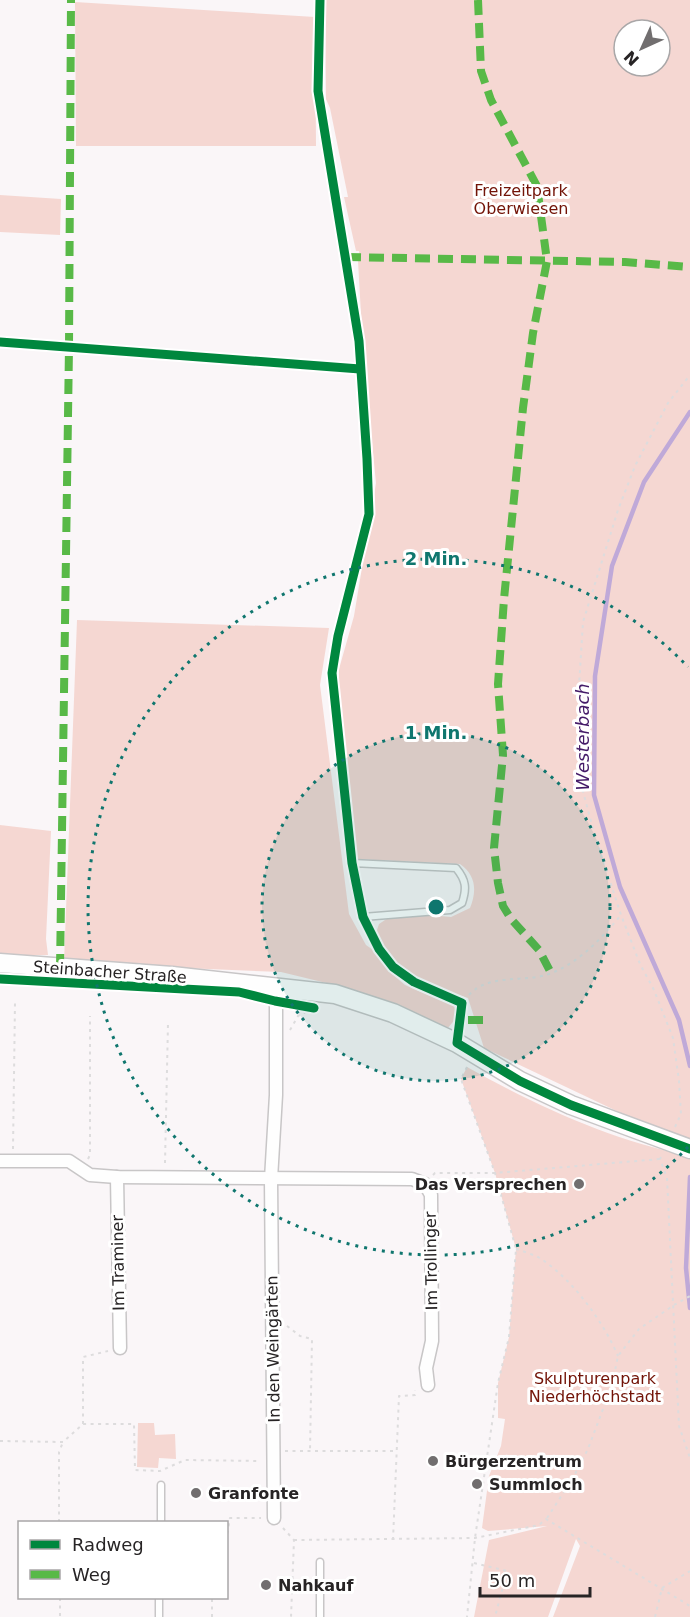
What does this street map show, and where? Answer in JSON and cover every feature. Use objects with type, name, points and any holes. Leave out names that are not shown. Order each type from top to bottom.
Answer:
[{"type":"main road","name":"Steinbacher Straße","points":[[0,963],[172,976],[276,994],[335,994],[393,1013],[457,1043],[520,1081],[571,1106],[680,1146]]},
{"type":"street","name":"In den Weingärten","points":[[274,1518],[271,1179],[276,1095],[276,994]]},
{"type":"street","points":[[6,1161],[69,1161],[90,1175],[117,1177],[412,1179],[425,1184]]},
{"type":"street","name":"Im Traminer","points":[[117,1177],[120,1348]]},
{"type":"street","name":"Im Trollinger","points":[[425,1184],[431,1195],[432,1341],[426,1368],[428,1385]]},
{"type":"lane","points":[[363,917],[450,910],[462,903],[466,889],[464,878],[456,868],[352,863],[363,917],[380,949],[393,967],[414,982],[462,1003],[457,1043]]},
{"type":"lane","points":[[161,1485],[161,1521]]},
{"type":"lane","points":[[320,1562],[320,1617]]},
{"type":"lane","points":[[159,1599],[159,1617]]},
{"type":"path","points":[[425,1184],[435,1173],[495,1173],[660,1159],[680,1146],[680,1081],[673,1038],[621,915],[581,784],[579,686],[583,622],[618,510],[635,466],[668,403],[690,375]]},
{"type":"path","points":[[462,1003],[475,988],[486,984],[548,975],[568,965],[592,948],[621,915]]},
{"type":"path","points":[[276,994],[314,1008]]},
{"type":"path","points":[[6,1161],[15,1002]]},
{"type":"path","points":[[288,1033],[298,1016],[314,1008]]},
{"type":"path","points":[[81,1169],[90,1155],[90,1016]]},
{"type":"path","points":[[165,1178],[168,1023]]},
{"type":"path","points":[[467,1617],[475,1538],[498,1383],[508,1337],[516,1248],[495,1173],[461,1079],[474,1052]]},
{"type":"path","points":[[660,1159],[667,1178],[679,1426],[690,1458]]},
{"type":"path","points":[[516,1248],[537,1257],[562,1276],[609,1335],[618,1356]]},
{"type":"path","points":[[294,1540],[475,1538],[539,1525],[546,1519],[573,1478],[588,1449],[612,1385],[618,1356],[639,1329],[690,1296]]},
{"type":"path","points":[[287,1316],[287,1327],[300,1336],[312,1339],[310,1451]]},
{"type":"path","points":[[83,1424],[83,1357],[120,1348]]},
{"type":"path","points":[[393,1540],[399,1396]]},
{"type":"path","points":[[59,1521],[59,1452],[63,1442],[83,1424],[134,1424],[135,1470],[160,1471],[185,1460],[274,1456],[310,1451],[396,1451]]},
{"type":"path","points":[[0,1441],[63,1442]]},
{"type":"path","points":[[228,1530],[230,1518],[274,1518],[294,1540],[291,1617]]},
{"type":"path","points":[[546,1519],[690,1606]]},
{"type":"path","points":[[474,1563],[507,1571],[495,1617]]},
{"type":"path","points":[[655,1617],[662,1588],[690,1571]]},
{"type":"path","points":[[60,1599],[60,1617]]},
{"type":"path","points":[[212,1599],[212,1617]]},
{"type":"green space","name":"Freizeitpark Oberwiesen","points":[[325,0],[690,0],[690,1143],[661,1132],[484,1048],[468,998],[416,981],[390,957],[376,933],[379,924],[388,918],[420,914],[451,917],[470,908],[474,896],[474,884],[469,873],[460,864],[354,859],[339,718],[339,669],[354,616],[376,483],[363,350],[359,251],[356,251],[344,197],[348,197],[330,108],[326,99]]},
{"type":"green space","points":[[75,2],[315,17],[316,146],[76,146]]},
{"type":"green space","points":[[0,195],[61,199],[60,235],[0,232]]},
{"type":"green space","points":[[77,620],[329,628],[320,685],[349,914],[366,945],[376,952],[392,974],[405,985],[454,1006],[457,1017],[447,1029],[399,1007],[347,988],[281,972],[64,963]]},
{"type":"green space","points":[[0,825],[51,831],[46,939],[48,955],[0,955]]},
{"type":"green space","name":"Skulpturenpark Niederhöchstadt","points":[[467,1067],[575,1120],[631,1141],[690,1156],[690,1617],[553,1617],[580,1546],[576,1539],[548,1617],[474,1617],[489,1540],[547,1526],[488,1531],[482,1528],[489,1476],[501,1446],[505,1419],[498,1418],[498,1383],[509,1337],[516,1249],[495,1173],[461,1079]]},
{"type":"green space","points":[[138,1423],[154,1423],[155,1435],[175,1434],[176,1459],[159,1458],[158,1468],[137,1467]]},
{"type":"waterway","name":"Westerbach","points":[[690,412],[644,482],[612,566],[595,676],[594,795],[620,887],[679,1020],[690,1066]]},
{"type":"waterway","name":"Westerbach","points":[[690,1177],[686,1268],[690,1308]]},
{"type":"marked path","points":[[60,969],[69,347],[71,0]]},
{"type":"marked path","points":[[478,0],[481,71],[491,100],[537,186],[547,261],[533,333],[523,408],[504,599],[498,684],[503,755],[494,848],[503,906],[511,919],[539,950],[551,973]]},
{"type":"marked path","points":[[346,257],[625,262],[690,267]]},
{"type":"marked path","points":[[468,1020],[489,1020]]},
{"type":"cycle path","points":[[320,0],[318,91],[359,341],[367,459],[369,514],[338,636],[332,673],[352,863],[363,917],[379,949],[393,967],[414,982],[462,1003],[457,1043],[520,1081],[571,1105],[690,1149]]},
{"type":"cycle path","points":[[0,342],[360,369]]},
{"type":"cycle path","points":[[0,979],[239,992],[314,1008]]},
{"type":"place","name":"Das Versprechen","points":[[579,1184]]},
{"type":"place","name":"Bürgerzentrum","points":[[433,1461]]},
{"type":"place","name":"Summloch","points":[[477,1484]]},
{"type":"place","name":"Granfonte","points":[[196,1493]]},
{"type":"place","name":"Nahkauf","points":[[266,1585]]}]
